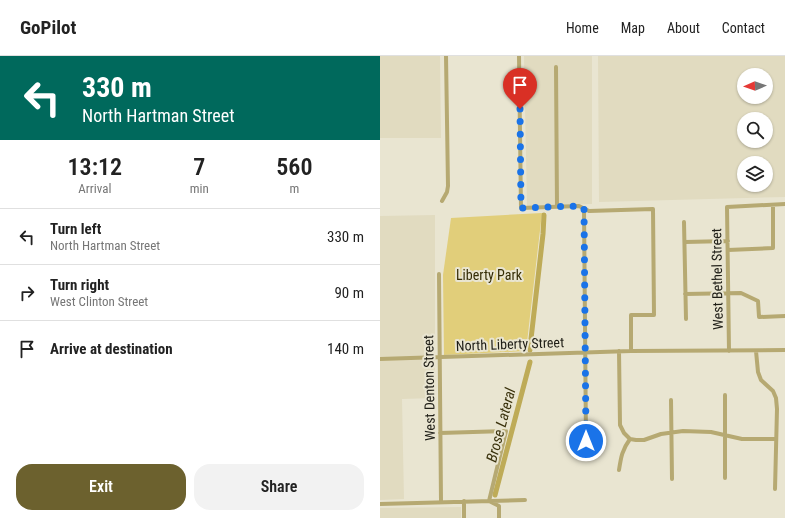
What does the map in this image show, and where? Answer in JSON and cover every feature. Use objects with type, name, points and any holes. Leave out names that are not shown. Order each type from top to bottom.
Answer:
[{"type":"street","points":[[442,200],[447,192],[448,186],[446,56]]},
{"type":"street","points":[[519,56],[521,208],[578,206],[589,211],[652,209],[654,315],[632,315],[631,351]]},
{"type":"street","points":[[556,67],[558,207]]},
{"type":"street","points":[[728,250],[773,248],[773,204],[785,204]]},
{"type":"street","name":"West Bethel Street","points":[[730,351],[727,207],[773,204]]},
{"type":"street","points":[[584,208],[586,441]]},
{"type":"street","points":[[684,222],[686,319]]},
{"type":"street","points":[[685,242],[728,241]]},
{"type":"street","name":"West Denton Street","points":[[439,274],[441,502]]},
{"type":"street","points":[[685,294],[741,293],[758,301],[759,317],[785,316]]},
{"type":"street","name":"North Liberty Street","points":[[380,360],[631,351],[785,350]]},
{"type":"street","points":[[756,351],[758,372],[761,380],[773,391],[776,398],[775,489]]},
{"type":"street","points":[[619,352],[620,425],[624,433],[630,439],[644,440],[672,432],[697,431],[711,432],[742,439],[776,439]]},
{"type":"street","points":[[725,395],[725,478]]},
{"type":"street","points":[[671,400],[672,479]]},
{"type":"street","points":[[440,434],[506,431],[489,501]]},
{"type":"street","points":[[619,470],[621,455],[630,439]]},
{"type":"street","points":[[380,504],[525,500]]},
{"type":"street","points":[[489,501],[499,506],[499,518]]},
{"type":"street","points":[[464,502],[464,518]]},
{"type":"shaded area","points":[[380,56],[440,56],[441,138],[380,138]]},
{"type":"shaded area","points":[[524,56],[592,56],[592,204],[527,206]]},
{"type":"shaded area","points":[[598,56],[785,56],[785,197],[599,202]]},
{"type":"shaded area","points":[[435,215],[435,398],[402,399],[404,499],[380,500],[380,216]]},
{"type":"shaded area","points":[[461,507],[461,518],[380,518],[380,508]]},
{"type":"green space","name":"Liberty Park","points":[[542,213],[526,351],[444,355],[443,275],[451,218]]},
{"type":"waterway","name":"Brose Lateral","points":[[530,350],[544,215]]},
{"type":"waterway","name":"Brose Lateral","points":[[495,495],[530,362]]},
{"type":"route","points":[[520,109],[521,208],[578,206],[584,208],[586,441]]}]
